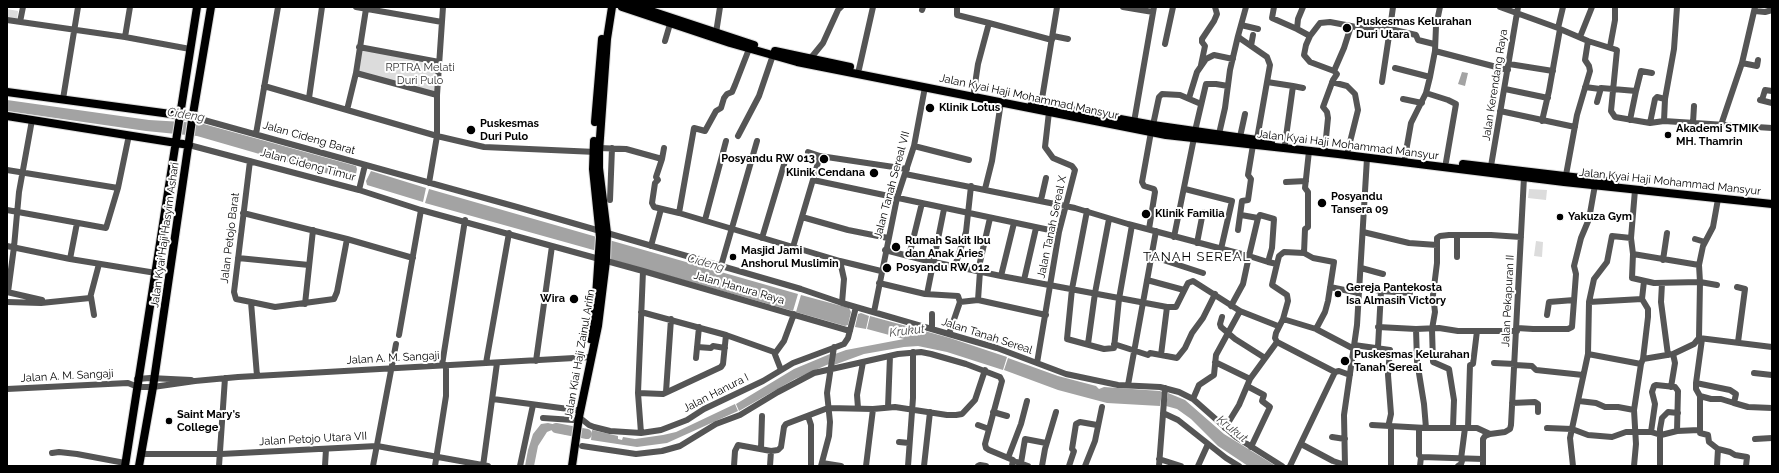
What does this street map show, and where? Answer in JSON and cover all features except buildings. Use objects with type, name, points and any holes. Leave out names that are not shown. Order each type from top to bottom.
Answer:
[{"type":"main road","name":"Jalan Kyai Haji Hasyim Ashari","points":[[125,464],[140,377],[197,7]]},
{"type":"main road","name":"Jalan Kyai Haji Hasyim Ashari","points":[[139,466],[153,388],[192,119],[211,7]]},
{"type":"main road","name":"Jalan Kiai Haji Zainul Arifin","points":[[603,235],[593,169],[597,151],[606,7]]},
{"type":"main road","name":"Jalan Kiai Haji Zainul Arifin","points":[[605,38],[612,7]]},
{"type":"main road","points":[[622,7],[670,24],[840,68],[859,69],[926,84]]},
{"type":"main road","points":[[639,7],[715,36]]},
{"type":"main road","points":[[730,40],[749,49],[797,62],[840,68],[926,84]]},
{"type":"main road","name":"Jalan Kyai Haji Mohammad Mansyur","points":[[926,84],[974,91],[1050,109],[1152,129],[1309,151],[1405,157],[1441,163]]},
{"type":"main road","name":"Jalan Kyai Haji Mohammad Mansyur","points":[[926,84],[1002,102],[1041,107]]},
{"type":"main road","name":"Jalan Cideng Barat","points":[[7,92],[180,116],[192,119]]},
{"type":"main road","name":"Jalan Kyai Haji Mohammad Mansyur","points":[[1050,109],[1134,122],[1152,129]]},
{"type":"main road","name":"Jalan Cideng Timur","points":[[7,116],[189,143]]},
{"type":"main road","name":"Jalan Kyai Haji Mohammad Mansyur","points":[[1195,134],[1219,134],[1240,137],[1255,143],[1285,144],[1348,150],[1367,155],[1524,174],[1632,185],[1705,195]]},
{"type":"main road","name":"Jalan Kiai Haji Zainul Arifin","points":[[576,444],[576,419],[589,357],[598,326],[603,235],[607,197],[597,151]]},
{"type":"main road","name":"Jalan Kyai Haji Mohammad Mansyur","points":[[1560,177],[1595,185],[1635,190],[1750,199],[1772,204]]},
{"type":"main road","name":"Jalan Kyai Haji Mohammad Mansyur","points":[[1750,199],[1772,198]]},
{"type":"main road","points":[[567,466],[576,444]]},
{"type":"main road","points":[[572,466],[576,444]]},
{"type":"street","points":[[20,22],[23,7]]},
{"type":"street","points":[[63,99],[78,7]]},
{"type":"street","points":[[125,37],[130,7]]},
{"type":"street","points":[[256,131],[278,7]]},
{"type":"street","points":[[309,98],[322,7]]},
{"type":"street","points":[[356,7],[442,22]]},
{"type":"street","points":[[429,183],[437,136],[437,95],[443,7]]},
{"type":"street","points":[[715,36],[720,7]]},
{"type":"street","points":[[810,59],[823,43],[841,7]]},
{"type":"street","points":[[859,69],[873,7]]},
{"type":"street","points":[[957,7],[957,15],[989,24],[1053,38],[1068,39]]},
{"type":"street","points":[[1041,107],[1057,7]]},
{"type":"street","points":[[1123,7],[1153,10],[1134,122]]},
{"type":"street","points":[[1165,44],[1173,7]]},
{"type":"street","points":[[1201,68],[1205,46],[1202,39],[1214,21],[1217,14],[1216,7]]},
{"type":"street","points":[[1219,134],[1233,59],[1246,7]]},
{"type":"street","points":[[1274,7],[1272,18],[1310,36]]},
{"type":"street","points":[[1297,29],[1298,19],[1303,7]]},
{"type":"street","points":[[1382,82],[1392,7]]},
{"type":"street","points":[[1405,157],[1411,123],[1422,103],[1430,77],[1435,51],[1434,44],[1440,7]]},
{"type":"street","points":[[1500,7],[1517,10],[1588,41],[1610,47],[1617,51],[1611,113],[1615,117],[1650,122],[1664,121],[1772,128]]},
{"type":"street","points":[[1542,121],[1553,71],[1563,7]]},
{"type":"street","points":[[1580,37],[1592,7]]},
{"type":"street","points":[[1610,47],[1615,20],[1615,7]]},
{"type":"street","points":[[1664,121],[1665,99],[1674,49],[1677,7]]},
{"type":"street","points":[[348,110],[356,73],[366,9]]},
{"type":"street","points":[[1721,125],[1742,63],[1755,9],[1765,12],[1772,10]]},
{"type":"street","name":"Jalan Kerendang Raya","points":[[1491,169],[1517,10]]},
{"type":"street","points":[[7,20],[125,37],[190,49]]},
{"type":"street","points":[[1324,148],[1328,118],[1327,112],[1323,107],[1332,82],[1337,74],[1334,71],[1310,62],[1304,56],[1310,36],[1320,24],[1330,22],[1364,29],[1390,28],[1416,35],[1418,40],[1434,44]]},
{"type":"street","points":[[665,41],[670,24]]},
{"type":"street","points":[[974,91],[978,64],[989,24]]},
{"type":"street","points":[[1241,25],[1258,29]]},
{"type":"street","points":[[1334,71],[1344,48],[1351,26]]},
{"type":"street","points":[[1251,46],[1253,35]]},
{"type":"street","points":[[1238,36],[1267,57],[1270,57],[1267,82],[1248,175],[1251,179],[1248,200],[1242,201],[1238,230]]},
{"type":"street","points":[[1560,177],[1590,69],[1585,60],[1588,41]]},
{"type":"street","points":[[359,47],[439,62]]},
{"type":"street","points":[[679,213],[694,128],[705,131],[716,111],[721,108],[724,98],[727,94],[732,92],[749,49]]},
{"type":"street","points":[[1435,51],[1508,67],[1553,71]]},
{"type":"street","points":[[738,136],[759,96],[773,55]]},
{"type":"street","points":[[1189,98],[1194,80],[1204,62],[1211,56],[1220,56],[1233,59]]},
{"type":"street","points":[[1742,63],[1757,66],[1758,60]]},
{"type":"street","points":[[1395,68],[1430,77]]},
{"type":"street","points":[[1630,120],[1641,71],[1652,73]]},
{"type":"street","points":[[356,73],[437,95]]},
{"type":"street","points":[[1267,82],[1303,88]]},
{"type":"street","points":[[1332,82],[1347,86],[1356,94],[1358,110],[1348,150]]},
{"type":"street","name":"Jalan Tanah Sereal VII","points":[[874,312],[885,250],[897,198],[914,146],[926,84]]},
{"type":"street","points":[[1174,236],[1206,84],[1228,86]]},
{"type":"street","points":[[264,86],[437,136],[484,147],[597,151],[612,148],[626,149],[662,159]]},
{"type":"street","points":[[1285,144],[1293,86]]},
{"type":"street","points":[[1585,88],[1613,88],[1636,91]]},
{"type":"street","points":[[1598,102],[1600,89]]},
{"type":"street","points":[[1505,90],[1548,98]]},
{"type":"street","points":[[1772,91],[1765,90],[1760,100],[1772,102]]},
{"type":"street","points":[[1426,93],[1456,104],[1441,163]]},
{"type":"street","points":[[1149,229],[1155,192],[1154,189],[1144,186],[1142,182],[1159,97],[1162,94],[1180,95],[1201,104]]},
{"type":"street","points":[[1650,122],[1655,99],[1657,97],[1665,99]]},
{"type":"street","points":[[1403,99],[1422,103]]},
{"type":"street","points":[[985,189],[992,161],[1002,102]]},
{"type":"street","points":[[1693,123],[1694,106]]},
{"type":"street","name":"Jalan Tanah Sereal X","points":[[1037,363],[1059,232],[1074,168],[1053,158],[1045,147],[1050,109]]},
{"type":"street","points":[[1500,111],[1575,127]]},
{"type":"street","points":[[1240,137],[1245,114]]},
{"type":"street","name":"Jalan Cideng Barat","points":[[192,119],[256,131],[364,167],[429,183],[603,235]]},
{"type":"street","points":[[32,120],[19,192],[14,247],[7,292],[46,302]]},
{"type":"street","points":[[7,210],[107,227],[118,188],[129,135]]},
{"type":"street","points":[[705,220],[726,141]]},
{"type":"street","points":[[721,266],[757,141]]},
{"type":"street","name":"Jalan Cideng Timur","points":[[189,143],[250,161],[360,186],[421,210],[465,220],[602,259]]},
{"type":"street","points":[[914,146],[969,160]]},
{"type":"street","points":[[607,197],[612,148]]},
{"type":"street","points":[[664,148],[656,177],[658,180],[655,183],[653,205],[661,209],[705,220],[840,261],[881,270]]},
{"type":"street","points":[[1304,253],[1305,229],[1308,227],[1308,192],[1305,188],[1309,151]]},
{"type":"street","points":[[808,152],[820,156],[906,171],[1065,205],[1110,219],[1277,264]]},
{"type":"street","points":[[1301,444],[1333,461],[1346,466],[1344,415],[1354,347],[1360,290],[1367,155]]},
{"type":"street","points":[[792,247],[820,156]]},
{"type":"street","points":[[762,238],[786,158]]},
{"type":"street","name":"Jalan Petojo Barat","points":[[250,161],[234,292],[236,299],[251,302]]},
{"type":"street","points":[[360,186],[364,167]]},
{"type":"street","points":[[7,170],[118,188]]},
{"type":"street","name":"Jalan Pekapuran II","points":[[1512,435],[1512,402],[1524,174]]},
{"type":"street","points":[[1041,200],[1046,178]]},
{"type":"street","points":[[813,180],[968,214],[1059,232]]},
{"type":"street","points":[[1286,182],[1306,181]]},
{"type":"street","points":[[1378,327],[1477,331],[1568,329],[1572,325],[1576,274],[1574,266],[1581,238],[1589,219],[1595,185]]},
{"type":"street","points":[[955,266],[966,232],[971,186]]},
{"type":"street","points":[[1185,189],[1232,201],[1221,249]]},
{"type":"street","points":[[1635,190],[1631,238],[1633,254],[1632,278],[1662,283],[1682,281],[1717,285]]},
{"type":"street","points":[[1719,196],[1713,227],[1705,242],[1699,265],[1701,338],[1696,389],[1700,396],[1700,434],[1708,435],[1709,442],[1718,449],[1747,457],[1746,466]]},
{"type":"street","points":[[909,256],[922,203]]},
{"type":"street","points":[[927,294],[932,261],[944,208]]},
{"type":"street","points":[[651,246],[661,209]]},
{"type":"street","points":[[399,335],[421,210]]},
{"type":"street","points":[[1087,211],[1072,289],[1066,339],[1104,349],[1113,349],[1119,299],[1132,225]]},
{"type":"street","points":[[1198,243],[1203,212]]},
{"type":"street","points":[[243,213],[347,238],[413,258]]},
{"type":"street","points":[[1241,215],[1258,218],[1260,215],[1274,219],[1272,248],[1268,262]]},
{"type":"street","points":[[802,216],[848,230],[888,238]]},
{"type":"street","points":[[978,300],[979,271],[990,218]]},
{"type":"street","points":[[1231,306],[1243,284],[1258,218]]},
{"type":"street","points":[[1088,344],[1095,293],[1110,219]]},
{"type":"street","points":[[435,466],[446,396],[444,365],[465,220]]},
{"type":"street","points":[[70,259],[77,223]]},
{"type":"street","points":[[1000,276],[1014,223]]},
{"type":"street","points":[[1024,280],[1036,228]]},
{"type":"street","points":[[305,304],[313,230]]},
{"type":"street","points":[[1128,385],[1156,231]]},
{"type":"street","points":[[1363,232],[1409,243],[1437,245]]},
{"type":"street","points":[[486,363],[509,233]]},
{"type":"street","points":[[1663,260],[1667,233]]},
{"type":"street","name":"Jalan Tanah Sereal","points":[[603,235],[651,246],[801,289],[856,309],[874,312],[932,328],[997,348],[1066,374],[1086,379],[1179,392],[1192,399],[1225,428],[1251,447],[1282,466]]},
{"type":"street","points":[[1453,427],[1454,400],[1449,371],[1448,368],[1433,362],[1432,329],[1435,312],[1433,295],[1437,263],[1437,238],[1440,236],[1491,235],[1521,237]]},
{"type":"street","points":[[1457,236],[1457,256]]},
{"type":"street","points":[[1573,466],[1570,438],[1588,354],[1589,302],[1594,279],[1607,262],[1612,236],[1631,238]]},
{"type":"street","points":[[257,376],[251,302],[275,307],[334,299],[336,297],[347,238]]},
{"type":"street","points":[[1695,239],[1705,242]]},
{"type":"street","points":[[7,246],[70,259],[156,273]]},
{"type":"street","points":[[536,360],[552,246]]},
{"type":"street","points":[[885,250],[1000,276],[1095,293],[1143,304],[1167,307],[1176,307],[1188,283],[1191,281],[1197,282],[1240,311],[1278,326]]},
{"type":"street","points":[[1316,329],[1325,312],[1334,262],[1313,258],[1304,253],[1284,252],[1279,256],[1272,285],[1287,295],[1288,301],[1283,319],[1278,326],[1275,338],[1277,342],[1335,372],[1339,371],[1350,375]]},
{"type":"street","points":[[1633,254],[1699,265]]},
{"type":"street","points":[[1151,256],[1203,272]]},
{"type":"street","points":[[238,258],[309,265]]},
{"type":"street","name":"Jalan Hanura Raya","points":[[602,259],[794,314],[851,328]]},
{"type":"street","points":[[840,261],[844,279],[842,303]]},
{"type":"street","points":[[94,315],[91,297],[99,264]]},
{"type":"street","points":[[1361,268],[1383,274]]},
{"type":"street","points":[[641,433],[638,393],[643,271]]},
{"type":"street","points":[[1147,280],[1184,290]]},
{"type":"street","points":[[1634,466],[1636,432],[1634,410],[1648,317],[1648,309],[1642,299],[1644,281]]},
{"type":"street","points":[[879,283],[927,294],[958,296],[960,302],[949,334]]},
{"type":"street","points":[[1662,283],[1661,302],[1671,354],[1675,363],[1671,387]]},
{"type":"street","points":[[1737,286],[1746,289],[1738,342]]},
{"type":"street","points":[[1330,287],[1410,293]]},
{"type":"street","points":[[1378,347],[1381,291]]},
{"type":"street","points":[[1114,344],[1148,355],[1150,353],[1177,358],[1186,348],[1192,333],[1196,329],[1214,294]]},
{"type":"street","points":[[7,302],[46,302],[91,297]]},
{"type":"street","points":[[1589,302],[1642,299]]},
{"type":"street","points":[[960,302],[978,300],[1046,315]]},
{"type":"street","points":[[1547,315],[1549,302],[1574,300]]},
{"type":"street","points":[[1161,355],[1167,307]]},
{"type":"street","points":[[851,328],[856,309]]},
{"type":"street","points":[[1192,399],[1199,385],[1214,375],[1216,355],[1240,311]]},
{"type":"street","points":[[641,312],[699,327],[776,352]]},
{"type":"street","points":[[776,352],[784,342],[794,314]]},
{"type":"street","points":[[932,314],[932,328]]},
{"type":"street","points":[[1222,317],[1220,324],[1228,333],[1265,358]]},
{"type":"street","points":[[666,392],[671,319]]},
{"type":"street","points":[[1283,319],[1316,329],[1354,347],[1378,347],[1390,350],[1388,375],[1391,414],[1391,466]]},
{"type":"street","points":[[696,358],[699,327]]},
{"type":"street","name":"Jalan Hanura I","points":[[576,419],[594,427],[610,430],[641,433],[661,430],[687,420],[704,409],[763,381],[793,363],[846,342],[851,328]]},
{"type":"street","points":[[1416,329],[1417,361],[1424,404],[1426,428]]},
{"type":"street","points":[[1458,466],[1462,464],[1460,459],[1467,428],[1470,365],[1473,364],[1477,331]]},
{"type":"street","points":[[638,393],[656,395],[666,392],[721,367],[723,364],[726,335]]},
{"type":"street","points":[[1588,354],[1642,362],[1671,354],[1694,344],[1701,338],[1772,347]]},
{"type":"street","points":[[1225,428],[1239,405],[1250,379],[1277,342]]},
{"type":"street","points":[[373,466],[396,344]]},
{"type":"street","points":[[697,347],[711,348],[713,346],[725,348]]},
{"type":"street","points":[[834,347],[827,392],[830,422],[829,436],[821,465],[841,466]]},
{"type":"street","points":[[776,352],[781,370]]},
{"type":"street","points":[[908,466],[913,398],[913,352]]},
{"type":"street","points":[[576,444],[640,454],[662,451],[680,446],[716,424],[740,415],[795,382],[814,373],[831,367],[913,352],[931,354],[985,370],[998,376],[1002,381],[985,444],[986,448],[1011,461],[1028,466]]},
{"type":"street","points":[[888,407],[890,356]]},
{"type":"street","name":"Jalan A. M. Sangaji","points":[[7,389],[128,383],[153,388],[225,378],[589,357]]},
{"type":"street","points":[[858,408],[857,395],[863,362]]},
{"type":"street","points":[[1215,362],[1250,379]]},
{"type":"street","points":[[485,466],[497,363]]},
{"type":"street","points":[[1494,363],[1532,366],[1536,370],[1583,375]]},
{"type":"street","points":[[734,466],[736,447],[738,445],[775,452],[780,449],[784,427],[786,424],[828,408],[873,409],[888,407],[956,416],[962,414],[975,400],[985,370]]},
{"type":"street","points":[[1290,466],[1335,372]]},
{"type":"street","points":[[1754,373],[1772,375]]},
{"type":"street","name":"Jalan A. M. Sangaji","points":[[128,383],[140,377],[182,378],[195,381]]},
{"type":"street","points":[[219,466],[225,378]]},
{"type":"street","points":[[1696,383],[1735,393],[1734,404]]},
{"type":"street","points":[[1247,386],[1264,395],[1262,401],[1270,407],[1251,447]]},
{"type":"street","points":[[1651,432],[1654,409],[1652,394],[1654,386],[1675,387],[1678,391],[1677,431]]},
{"type":"street","points":[[1165,390],[1159,463],[1181,466]]},
{"type":"street","points":[[1700,396],[1711,399],[1722,399],[1748,408],[1772,408]]},
{"type":"street","points":[[493,399],[533,405],[576,419]]},
{"type":"street","points":[[1011,461],[1027,401]]},
{"type":"street","points":[[1579,401],[1596,403],[1603,407],[1618,407],[1634,410]]},
{"type":"street","points":[[1512,402],[1535,402],[1538,404],[1538,412]]},
{"type":"street","points":[[520,466],[533,405]]},
{"type":"street","points":[[1085,466],[1094,447],[1097,425],[1102,407]]},
{"type":"street","points":[[866,466],[873,409]]},
{"type":"street","points":[[924,466],[930,412]]},
{"type":"street","points":[[993,412],[1007,416]]},
{"type":"street","points":[[1042,466],[1046,443],[1056,412]]},
{"type":"street","points":[[1660,466],[1660,425],[1662,416],[1668,412],[1678,413]]},
{"type":"street","points":[[1163,414],[1178,420],[1226,458],[1240,466]]},
{"type":"street","points":[[761,449],[762,416]]},
{"type":"street","points":[[808,416],[811,434],[811,466]]},
{"type":"street","points":[[543,418],[576,419]]},
{"type":"street","points":[[1069,466],[1074,451],[1072,449],[1076,424],[1080,422],[1097,425]]},
{"type":"street","points":[[1372,425],[1419,428],[1453,427],[1481,429],[1491,433]]},
{"type":"street","points":[[1421,457],[1460,459],[1483,463],[1485,436],[1491,433],[1505,432],[1510,429],[1511,425]]},
{"type":"street","points":[[978,426],[989,429]]},
{"type":"street","points":[[1491,433],[1492,426]]},
{"type":"street","points":[[1419,428],[1419,455],[1421,457],[1420,466]]},
{"type":"street","points":[[1547,428],[1572,430],[1588,435],[1612,437],[1626,432],[1651,432],[1661,435],[1677,431],[1700,430]]},
{"type":"street","points":[[1332,437],[1344,439]]},
{"type":"street","points":[[1755,439],[1772,438]]},
{"type":"street","points":[[1020,463],[1025,439],[1046,443]]},
{"type":"street","points":[[899,442],[909,443]]},
{"type":"street","points":[[1198,466],[1208,444]]},
{"type":"street","name":"Jalan Petojo Utara VII","points":[[141,454],[221,454],[376,446],[485,466]]},
{"type":"street","points":[[325,466],[326,449]]},
{"type":"street","points":[[1717,466],[1718,449]]},
{"type":"street","points":[[770,466],[771,451]]},
{"type":"street","points":[[52,453],[59,452],[77,454],[125,464]]},
{"type":"street","points":[[978,466],[980,464],[986,466]]},
{"type":"green space","points":[[7,9],[18,11],[17,20],[7,18]]},
{"type":"green space","name":"RPTRA Melati Duri Pulo","points":[[359,47],[439,62],[437,95],[356,73]]},
{"type":"green space","points":[[1529,189],[1547,190],[1546,200],[1528,198]]},
{"type":"green space","points":[[1536,241],[1543,242],[1542,257],[1534,256]]},
{"type":"water","points":[[1462,72],[1468,73],[1465,86],[1458,84]]},
{"type":"water","points":[[7,100],[149,120],[200,123],[356,166],[357,169],[355,179],[353,181],[197,136],[146,131],[7,111]]},
{"type":"water","points":[[371,171],[426,188],[423,202],[367,185],[366,181]]},
{"type":"water","points":[[429,189],[597,237],[597,251],[425,203]]},
{"type":"water","points":[[609,240],[798,294],[793,311],[609,259]]},
{"type":"water","points":[[801,295],[849,308],[851,312],[848,325],[845,326],[796,312]]},
{"type":"water","points":[[861,313],[869,316],[866,329],[855,327],[858,314]]},
{"type":"water","points":[[870,316],[950,338],[1007,357],[1003,370],[947,352],[918,346],[864,354],[834,365],[835,354],[846,350],[904,339],[867,329]]},
{"type":"water","points":[[830,354],[829,364],[795,379],[739,411],[736,404],[794,369]]},
{"type":"water","points":[[1008,358],[1058,376],[1096,386],[1099,389],[1104,387],[1160,391],[1162,392],[1160,406],[1107,403],[1058,390],[1004,370]]},
{"type":"water","points":[[1168,393],[1185,400],[1224,434],[1276,466],[1248,466],[1218,446],[1191,419],[1177,409],[1166,406]]},
{"type":"water","points":[[735,404],[738,411],[667,443],[637,447],[591,440],[592,430],[618,436],[618,439],[622,440],[623,437],[635,439],[676,432]]},
{"type":"water","points":[[548,423],[570,428],[569,436],[552,430],[547,432],[538,446],[534,466],[525,466],[533,434],[541,424]]},
{"type":"pier","points":[[567,425],[572,428],[569,438],[565,437]]},
{"type":"waterway","name":"Krukut","points":[[556,428],[587,434]]},
{"type":"place","name":"Puskesmas Kelurahan Duri Utara","points":[[1347,28]]},
{"type":"place","name":"Klinik Lotus","points":[[930,108]]},
{"type":"place","name":"Puskesmas Duri Pulo","points":[[471,130]]},
{"type":"place","name":"Akademi STMIK MH. Thamrin","points":[[1668,135]]},
{"type":"place","name":"Posyandu RW 013","points":[[824,159]]},
{"type":"place","name":"Klinik Cendana","points":[[874,173]]},
{"type":"place","name":"Posyandu Tansera 09","points":[[1322,203]]},
{"type":"place","name":"Klinik Familia","points":[[1146,214]]},
{"type":"place","name":"Yakuza Gym","points":[[1560,217]]},
{"type":"place","name":"Rumah Sakit Ibu dan Anak Aries","points":[[896,247]]},
{"type":"place","name":"Masjid Jami Anshorul Muslimin","points":[[733,257]]},
{"type":"place","name":"Posyandu RW 012","points":[[887,268]]},
{"type":"place","name":"Gereja Pantekosta Isa Almasih Victory","points":[[1338,294]]},
{"type":"place","name":"Wira","points":[[574,299]]},
{"type":"place","name":"Puskesmas Kelurahan Tanah Sereal","points":[[1345,361]]},
{"type":"place","name":"Saint Mary's College","points":[[169,421]]},
{"type":"district","name":"TANAH SEREAL","points":[[1197,257]]},
{"type":"water label","name":"Cideng","points":[[186,115]]},
{"type":"water label","name":"Cideng","points":[[706,263]]}]
